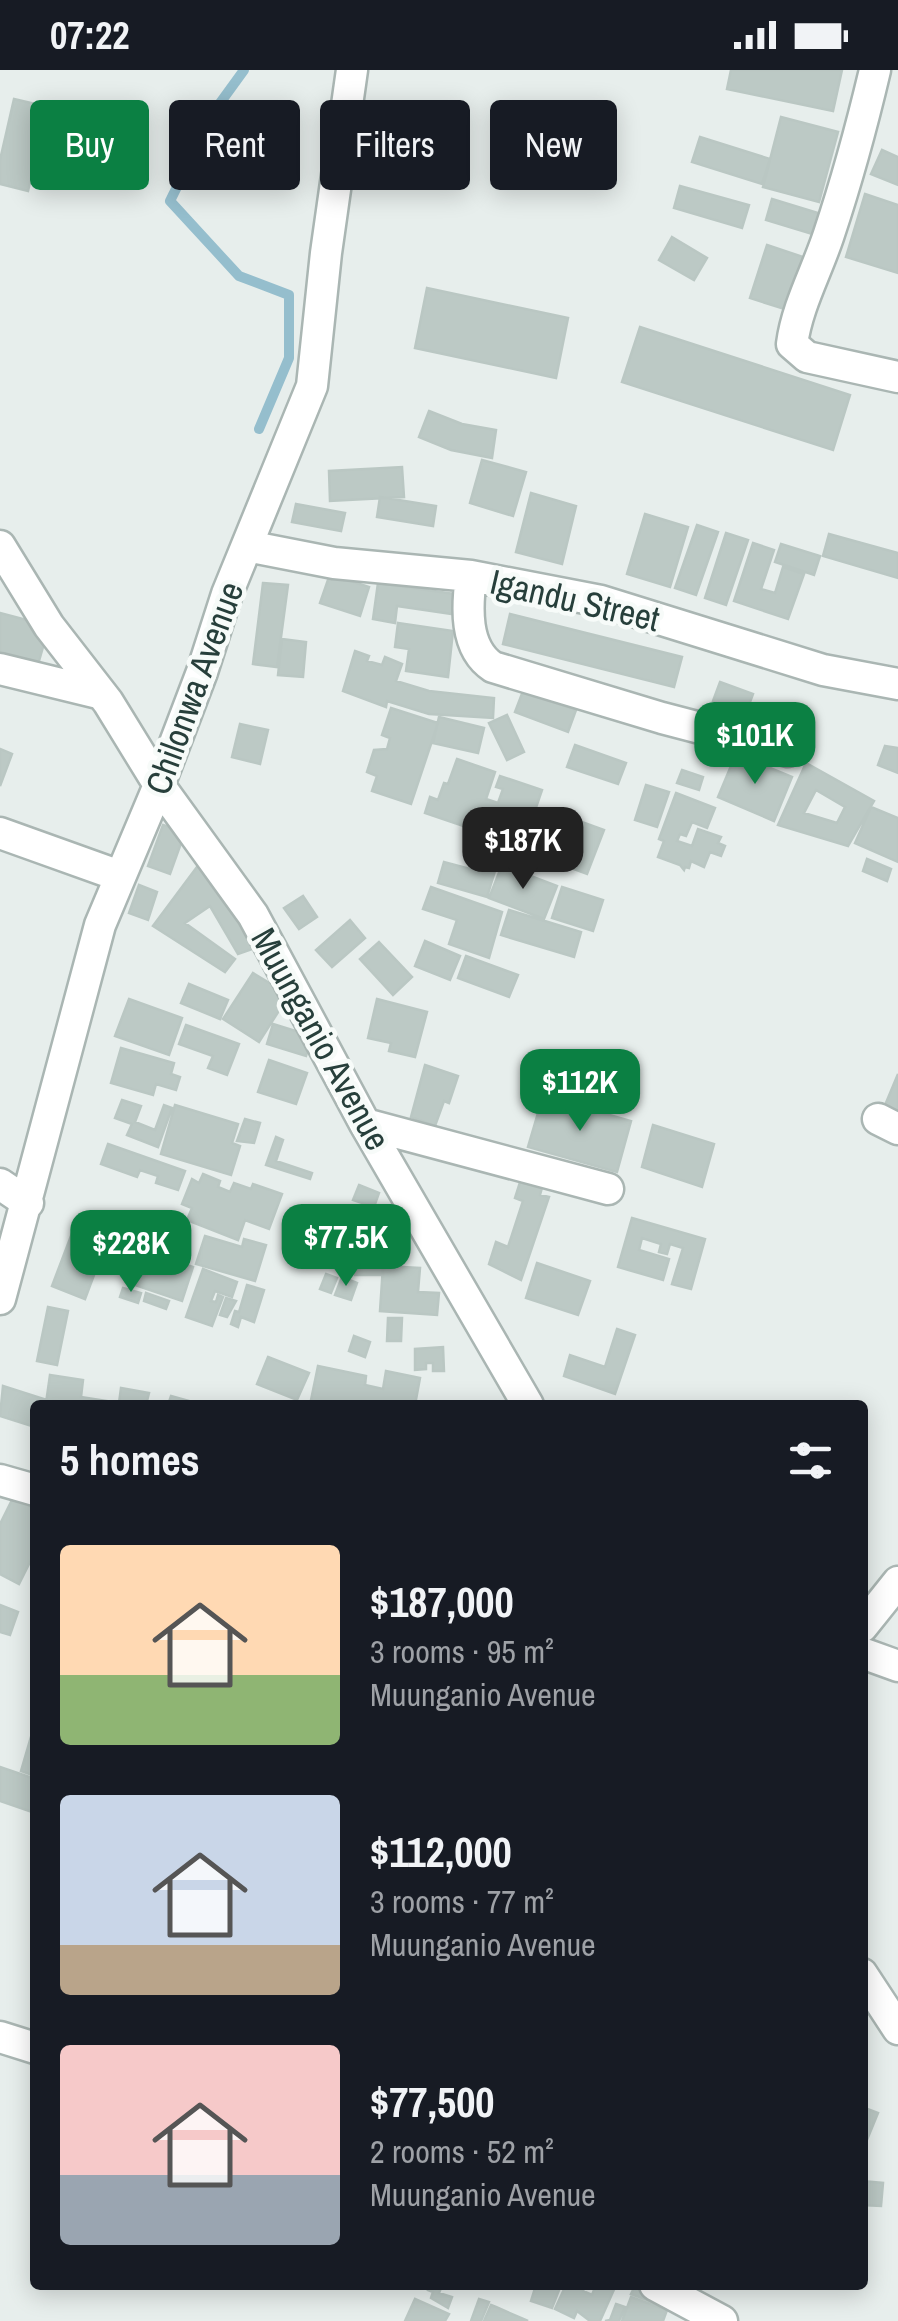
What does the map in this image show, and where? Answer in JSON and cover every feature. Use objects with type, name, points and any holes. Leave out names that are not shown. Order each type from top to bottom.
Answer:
[{"type":"street","name":"Chilonwa Avenue","points":[[0,1299],[88,964],[312,386],[352,70]]},
{"type":"street","points":[[875,70],[829,236],[794,327],[792,344],[807,357],[898,378]]},
{"type":"street","name":"Muunganio Avenue","points":[[0,546],[49,626],[102,694],[159,785],[253,915],[365,1124],[525,1400]]},
{"type":"street","name":"Igandu Street","points":[[247,546],[334,563],[472,576],[601,601],[822,670],[898,684]]},
{"type":"street","points":[[472,576],[468,599],[470,627],[479,654],[493,666],[662,718],[788,751]]},
{"type":"street","points":[[0,669],[102,694]]},
{"type":"street","points":[[0,833],[120,876]]},
{"type":"street","points":[[365,1124],[608,1189]]},
{"type":"street","points":[[0,1184],[28,1203]]},
{"type":"street","points":[[0,1480],[30,1489]]},
{"type":"street","points":[[868,1620],[898,1582]]},
{"type":"street","points":[[868,1655],[898,1666]]},
{"type":"street","points":[[868,1983],[898,2029]]},
{"type":"street","points":[[0,2036],[30,2046]]},
{"type":"street","points":[[664,2290],[722,2321]]},
{"type":"building","points":[[731,70],[842,70],[833,111],[727,89]]},
{"type":"building","points":[[14,99],[30,103],[28,191],[0,184],[0,160]]},
{"type":"building","points":[[781,117],[838,132],[819,202],[763,187]]},
{"type":"building","points":[[700,137],[770,159],[762,184],[692,162]]},
{"type":"building","points":[[882,150],[898,157],[898,185],[871,174]]},
{"type":"building","points":[[680,186],[749,205],[742,228],[674,208]]},
{"type":"building","points":[[865,194],[898,205],[898,273],[846,257]]},
{"type":"building","points":[[772,199],[828,216],[822,237],[766,220]]},
{"type":"building","points":[[672,237],[707,258],[694,280],[659,260]]},
{"type":"building","points":[[767,245],[812,260],[794,312],[750,298]]},
{"type":"building","points":[[427,288],[568,318],[556,378],[415,348]]},
{"type":"building","points":[[640,327],[850,395],[833,450],[622,382]]},
{"type":"building","points":[[429,411],[462,424],[496,430],[492,458],[451,450],[419,437]]},
{"type":"building","points":[[482,460],[526,472],[513,516],[470,503]]},
{"type":"building","points":[[402,467],[404,497],[330,501],[329,471]]},
{"type":"building","points":[[531,493],[576,506],[562,564],[516,552]]},
{"type":"building","points":[[380,497],[436,506],[433,526],[377,517]]},
{"type":"building","points":[[296,504],[345,513],[341,531],[292,522]]},
{"type":"building","points":[[645,514],[688,527],[670,587],[627,574]]},
{"type":"building","points":[[697,525],[718,532],[696,595],[675,588]]},
{"type":"building","points":[[726,533],[748,540],[726,605],[705,598]]},
{"type":"building","points":[[829,534],[898,553],[898,578],[823,556]]},
{"type":"building","points":[[753,543],[774,550],[761,589],[775,593],[783,567],[804,574],[788,619],[734,601]]},
{"type":"building","points":[[781,544],[820,556],[814,575],[775,562]]},
{"type":"building","points":[[330,574],[369,587],[360,616],[320,603]]},
{"type":"building","points":[[263,583],[288,585],[277,667],[253,664]]},
{"type":"building","points":[[378,583],[455,594],[452,614],[397,606],[395,623],[373,619]]},
{"type":"building","points":[[0,613],[49,626],[37,668],[0,657]]},
{"type":"building","points":[[510,614],[682,657],[674,687],[503,644]]},
{"type":"building","points":[[398,623],[453,631],[448,677],[406,671],[409,649],[395,647]]},
{"type":"building","points":[[282,639],[306,642],[303,677],[278,675]]},
{"type":"building","points":[[355,651],[369,656],[367,661],[382,665],[385,657],[402,664],[396,681],[429,691],[494,698],[493,718],[429,714],[387,701],[386,707],[343,691]]},
{"type":"building","points":[[720,682],[753,694],[746,713],[713,701]]},
{"type":"building","points":[[523,691],[576,710],[568,732],[515,712]]},
{"type":"building","points":[[391,708],[438,723],[411,804],[372,791],[377,776],[367,772],[374,750],[387,749],[390,738],[382,735]]},
{"type":"building","points":[[507,715],[524,752],[507,760],[489,723]]},
{"type":"building","points":[[439,717],[484,728],[478,753],[433,743]]},
{"type":"building","points":[[240,724],[268,730],[260,764],[232,757]]},
{"type":"building","points":[[575,745],[626,763],[618,784],[567,767]]},
{"type":"building","points":[[885,746],[898,748],[898,773],[878,765]]},
{"type":"building","points":[[0,749],[12,754],[0,786]]},
{"type":"building","points":[[736,754],[792,777],[774,821],[718,797]]},
{"type":"building","points":[[457,759],[495,772],[486,799],[498,803],[503,789],[496,787],[500,776],[542,790],[528,831],[512,826],[508,835],[474,824],[472,829],[425,813],[430,797],[438,800],[444,783],[448,784]]},
{"type":"building","points":[[806,763],[874,801],[848,846],[778,825]],"holes":[[[816,790],[845,807],[837,823],[804,813]]]},
{"type":"building","points":[[682,770],[703,777],[699,790],[677,783]]},
{"type":"building","points":[[646,785],[669,792],[657,827],[635,820]]},
{"type":"building","points":[[676,793],[715,808],[707,828],[692,822],[686,836],[680,834],[677,841],[692,846],[698,829],[721,837],[718,843],[725,846],[721,856],[710,852],[704,867],[691,861],[684,870],[658,857],[664,841],[659,839]]},
{"type":"building","points":[[871,807],[898,818],[898,862],[855,843]]},
{"type":"building","points":[[539,813],[567,823],[552,868],[524,858]]},
{"type":"building","points":[[579,821],[604,830],[587,874],[563,865]]},
{"type":"building","points":[[163,825],[185,832],[170,874],[148,866]]},
{"type":"building","points":[[474,854],[498,861],[487,897],[438,883],[444,862],[470,869]]},
{"type":"building","points":[[203,859],[261,946],[238,954],[210,906],[185,923],[235,959],[225,972],[153,926]]},
{"type":"building","points":[[867,859],[891,869],[887,881],[863,871]]},
{"type":"building","points":[[502,865],[557,886],[544,919],[489,898]]},
{"type":"building","points":[[139,885],[157,892],[148,920],[129,913]]},
{"type":"building","points":[[431,887],[502,912],[489,958],[449,944],[457,920],[423,909]]},
{"type":"building","points":[[562,887],[603,900],[593,931],[552,918]]},
{"type":"building","points":[[303,896],[317,917],[299,929],[284,908]]},
{"type":"building","points":[[509,910],[581,932],[574,957],[501,935]]},
{"type":"building","points":[[350,920],[365,938],[332,967],[316,950]]},
{"type":"building","points":[[425,941],[460,956],[450,980],[415,966]]},
{"type":"building","points":[[379,942],[412,977],[393,995],[360,959]]},
{"type":"building","points":[[466,956],[518,975],[509,997],[458,978]]},
{"type":"building","points":[[253,973],[289,995],[259,1042],[223,1019]]},
{"type":"building","points":[[189,984],[228,1000],[220,1019],[181,1003]]},
{"type":"building","points":[[129,999],[182,1018],[169,1055],[115,1036]]},
{"type":"building","points":[[377,999],[427,1012],[415,1057],[389,1051],[391,1043],[368,1038]]},
{"type":"building","points":[[273,1024],[312,1036],[306,1056],[267,1044]]},
{"type":"building","points":[[186,1025],[239,1044],[227,1075],[208,1068],[213,1056],[179,1044]]},
{"type":"building","points":[[121,1048],[174,1063],[171,1074],[180,1077],[176,1090],[156,1084],[153,1095],[111,1083]]},
{"type":"building","points":[[269,1060],[307,1073],[296,1104],[258,1092]]},
{"type":"building","points":[[425,1065],[458,1076],[449,1103],[444,1101],[435,1126],[411,1117]]},
{"type":"building","points":[[898,1074],[898,1130],[878,1122]]},
{"type":"building","points":[[543,1096],[631,1121],[617,1172],[528,1147]]},
{"type":"building","points":[[122,1100],[141,1106],[135,1122],[155,1130],[164,1105],[172,1108],[158,1147],[127,1135],[132,1124],[115,1118]]},
{"type":"building","points":[[175,1105],[238,1124],[232,1143],[240,1146],[231,1175],[161,1154]]},
{"type":"building","points":[[245,1119],[260,1123],[254,1143],[237,1141]]},
{"type":"building","points":[[653,1125],[714,1144],[702,1187],[642,1167]]},
{"type":"building","points":[[276,1137],[283,1140],[276,1161],[312,1173],[310,1179],[266,1165]]},
{"type":"building","points":[[108,1144],[185,1171],[178,1190],[156,1183],[158,1176],[140,1170],[137,1177],[101,1164]]},
{"type":"building","points":[[203,1174],[220,1181],[218,1187],[230,1192],[234,1183],[251,1189],[253,1184],[282,1194],[269,1229],[245,1220],[238,1240],[187,1220],[192,1208],[182,1204],[192,1179],[199,1183]]},
{"type":"building","points":[[522,1176],[543,1184],[540,1195],[549,1197],[521,1280],[489,1264],[496,1242],[508,1247],[523,1201],[515,1198]]},
{"type":"building","points":[[359,1185],[379,1193],[374,1207],[353,1200]]},
{"type":"building","points":[[379,1213],[395,1219],[391,1229],[375,1222]]},
{"type":"building","points":[[632,1218],[705,1239],[691,1289],[672,1284],[683,1248],[670,1244],[667,1254],[659,1252],[661,1244],[642,1238],[639,1250],[669,1259],[663,1280],[618,1267]]},
{"type":"building","points":[[77,1220],[133,1241],[126,1260],[103,1251],[85,1299],[52,1286]]},
{"type":"building","points":[[205,1236],[242,1247],[244,1239],[266,1245],[255,1281],[196,1264]]},
{"type":"building","points":[[137,1247],[193,1267],[182,1301],[126,1282]]},
{"type":"building","points":[[355,1259],[383,1259],[383,1275],[355,1275]]},
{"type":"building","points":[[537,1263],[590,1281],[578,1315],[526,1298]]},
{"type":"building","points":[[383,1266],[420,1268],[418,1292],[439,1293],[437,1315],[380,1311]]},
{"type":"building","points":[[203,1269],[237,1282],[232,1297],[215,1291],[211,1301],[216,1302],[218,1295],[223,1297],[212,1326],[186,1317]]},
{"type":"building","points":[[326,1274],[337,1278],[331,1293],[320,1289]]},
{"type":"building","points":[[342,1277],[357,1283],[351,1300],[335,1295]]},
{"type":"building","points":[[247,1285],[264,1290],[254,1322],[241,1317],[238,1327],[231,1324]]},
{"type":"building","points":[[123,1288],[141,1293],[138,1303],[120,1297]]},
{"type":"building","points":[[146,1293],[169,1301],[166,1309],[144,1301]]},
{"type":"building","points":[[226,1298],[236,1301],[227,1317],[220,1315]]},
{"type":"building","points":[[48,1307],[68,1311],[57,1365],[37,1361]]},
{"type":"building","points":[[388,1318],[402,1318],[401,1341],[387,1341]]},
{"type":"building","points":[[617,1329],[635,1335],[615,1394],[564,1376],[570,1355],[605,1367]]},
{"type":"building","points":[[354,1336],[370,1342],[365,1357],[349,1351]]},
{"type":"building","points":[[443,1347],[444,1371],[433,1371],[433,1363],[426,1363],[426,1369],[415,1370],[415,1349]]},
{"type":"building","points":[[268,1357],[309,1373],[297,1400],[257,1384]]},
{"type":"building","points":[[318,1366],[366,1376],[365,1385],[383,1389],[386,1371],[420,1378],[416,1400],[311,1400]]},
{"type":"building","points":[[50,1375],[83,1380],[81,1397],[100,1400],[46,1400]]},
{"type":"building","points":[[3,1386],[47,1400],[30,1400],[30,1425],[0,1416]]},
{"type":"building","points":[[121,1388],[149,1393],[147,1400],[119,1400]]},
{"type":"building","points":[[13,1498],[30,1506],[30,1562],[19,1584],[0,1574],[0,1524]]},
{"type":"building","points":[[0,1605],[18,1612],[10,1635],[0,1632]]},
{"type":"building","points":[[30,1740],[30,1774],[21,1771]]},
{"type":"building","points":[[0,1767],[30,1777],[30,1811],[0,1801]]},
{"type":"building","points":[[868,2109],[878,2113],[868,2137]]},
{"type":"building","points":[[868,2182],[883,2183],[881,2206],[868,2205]]},
{"type":"building","points":[[428,2290],[440,2290],[439,2293],[452,2297],[448,2308],[431,2298],[433,2292]]},
{"type":"building","points":[[534,2290],[559,2290],[552,2308],[531,2301]]},
{"type":"building","points":[[564,2290],[584,2290],[592,2295],[594,2290],[614,2290],[600,2321],[590,2321],[577,2311],[574,2318],[555,2309]]},
{"type":"building","points":[[633,2290],[645,2290],[658,2295],[655,2303],[631,2294]]},
{"type":"building","points":[[631,2297],[667,2310],[663,2321],[622,2321]]},
{"type":"building","points":[[415,2299],[449,2314],[445,2321],[405,2321]]},
{"type":"building","points":[[479,2299],[489,2302],[481,2321],[471,2321]]},
{"type":"building","points":[[616,2304],[625,2307],[619,2321],[605,2321],[610,2320]]},
{"type":"building","points":[[491,2305],[496,2307],[528,2321],[484,2321]]},
{"type":"waterway","points":[[244,70],[215,110],[170,201],[239,276],[289,295],[289,358],[259,429]]}]
